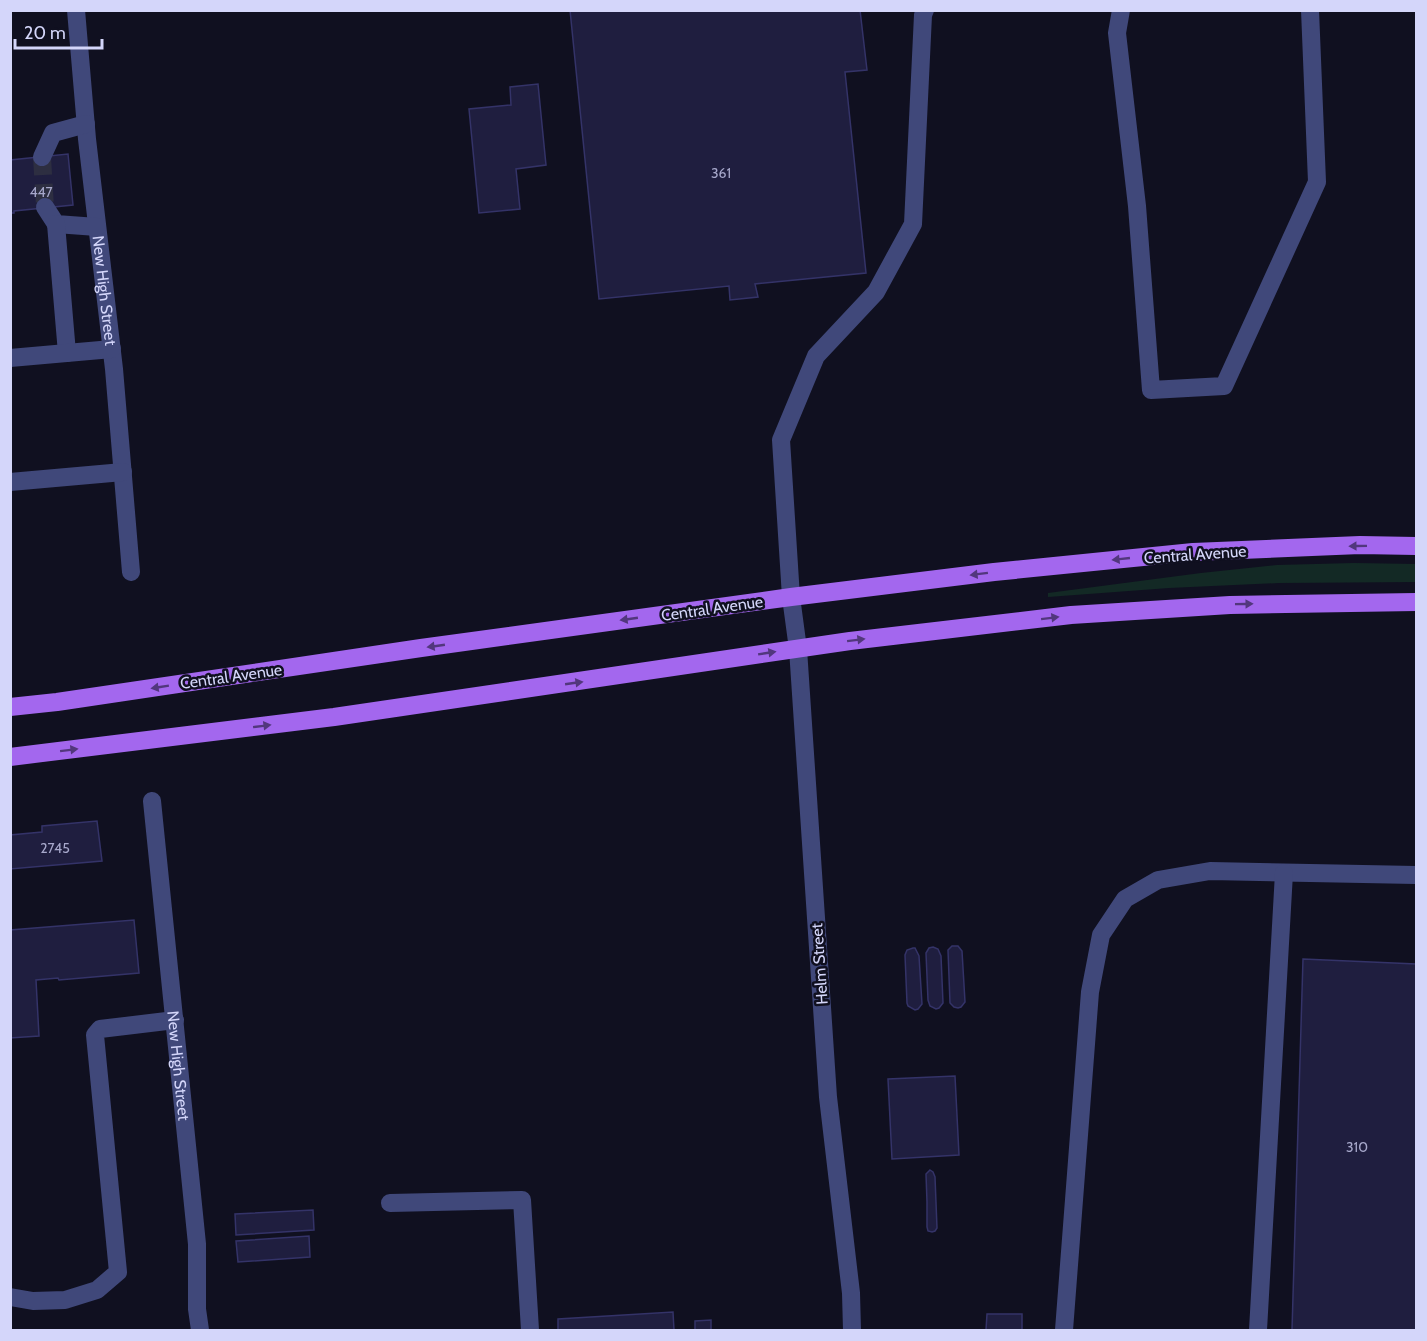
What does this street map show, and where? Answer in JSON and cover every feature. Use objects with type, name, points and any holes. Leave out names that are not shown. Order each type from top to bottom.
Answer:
[{"type":"main road","name":"Central Avenue","points":[[10,707],[791,597],[994,572],[1193,552],[1360,545],[1416,546]]},
{"type":"main road","points":[[10,757],[334,717],[850,641],[1071,615],[1230,604],[1416,602]]},
{"type":"street","name":"New High Street","points":[[76,10],[97,227],[112,349],[131,572]]},
{"type":"street","name":"Helm Street","points":[[852,1330],[851,1293],[827,1086],[798,649],[791,597],[781,440],[816,356],[876,292],[913,224],[922,15],[925,10]]},
{"type":"street","points":[[1121,10],[1117,33],[1137,206],[1151,390],[1224,386],[1317,182],[1310,10]]},
{"type":"street","points":[[42,157],[53,133],[86,123]]},
{"type":"street","points":[[45,207],[56,224],[67,353]]},
{"type":"street","points":[[56,224],[97,227]]},
{"type":"street","points":[[10,358],[112,349]]},
{"type":"street","points":[[10,482],[123,472]]},
{"type":"street","name":"New High Street","points":[[152,801],[197,1244],[197,1309],[200,1330]]},
{"type":"street","points":[[1064,1330],[1090,992],[1101,935],[1125,900],[1158,880],[1210,872],[1416,875]]},
{"type":"street","points":[[1258,1330],[1284,873]]},
{"type":"street","points":[[10,1297],[33,1301],[65,1300],[98,1290],[118,1272],[95,1035],[100,1029],[175,1020]]},
{"type":"street","points":[[390,1203],[522,1200],[530,1330]]},
{"type":"green space","points":[[1416,564],[1416,582],[1279,583],[1048,597],[1048,593],[1201,573],[1277,565]]},
{"type":"building","points":[[570,10],[860,10],[867,70],[845,72],[866,273],[755,284],[758,297],[730,300],[729,286],[599,299]]},
{"type":"building","points":[[538,84],[546,165],[516,169],[520,209],[479,213],[469,109],[511,105],[510,87]]},
{"type":"building","points":[[68,154],[73,205],[10,213],[10,160]]},
{"type":"building","points":[[97,821],[102,861],[10,869],[10,835],[42,832],[42,826]]},
{"type":"building","points":[[134,920],[139,973],[36,980],[39,1036],[10,1038],[10,930]]},
{"type":"building","points":[[952,946],[958,946],[962,951],[965,1002],[958,1008],[950,1003],[948,950]]},
{"type":"building","points":[[913,948],[919,956],[922,1004],[915,1010],[907,1003],[905,955],[907,950]]},
{"type":"building","points":[[929,948],[938,949],[941,956],[943,1003],[936,1009],[930,1006],[928,1000],[926,953]]},
{"type":"building","points":[[1303,959],[1416,964],[1416,1330],[1292,1330]]},
{"type":"building","points":[[955,1076],[959,1155],[892,1159],[888,1079]]},
{"type":"building","points":[[930,1170],[935,1177],[937,1228],[932,1232],[928,1231],[927,1227],[926,1174]]},
{"type":"building","points":[[313,1210],[314,1230],[236,1235],[235,1214]]},
{"type":"building","points":[[309,1236],[310,1257],[238,1262],[236,1241]]},
{"type":"building","points":[[673,1312],[674,1330],[558,1330],[558,1319]]},
{"type":"building","points":[[987,1314],[1022,1314],[1022,1330],[986,1330]]},
{"type":"building","points":[[711,1320],[711,1330],[695,1330],[695,1321]]},
{"type":"tunnel","points":[[42,157],[45,207]]}]
